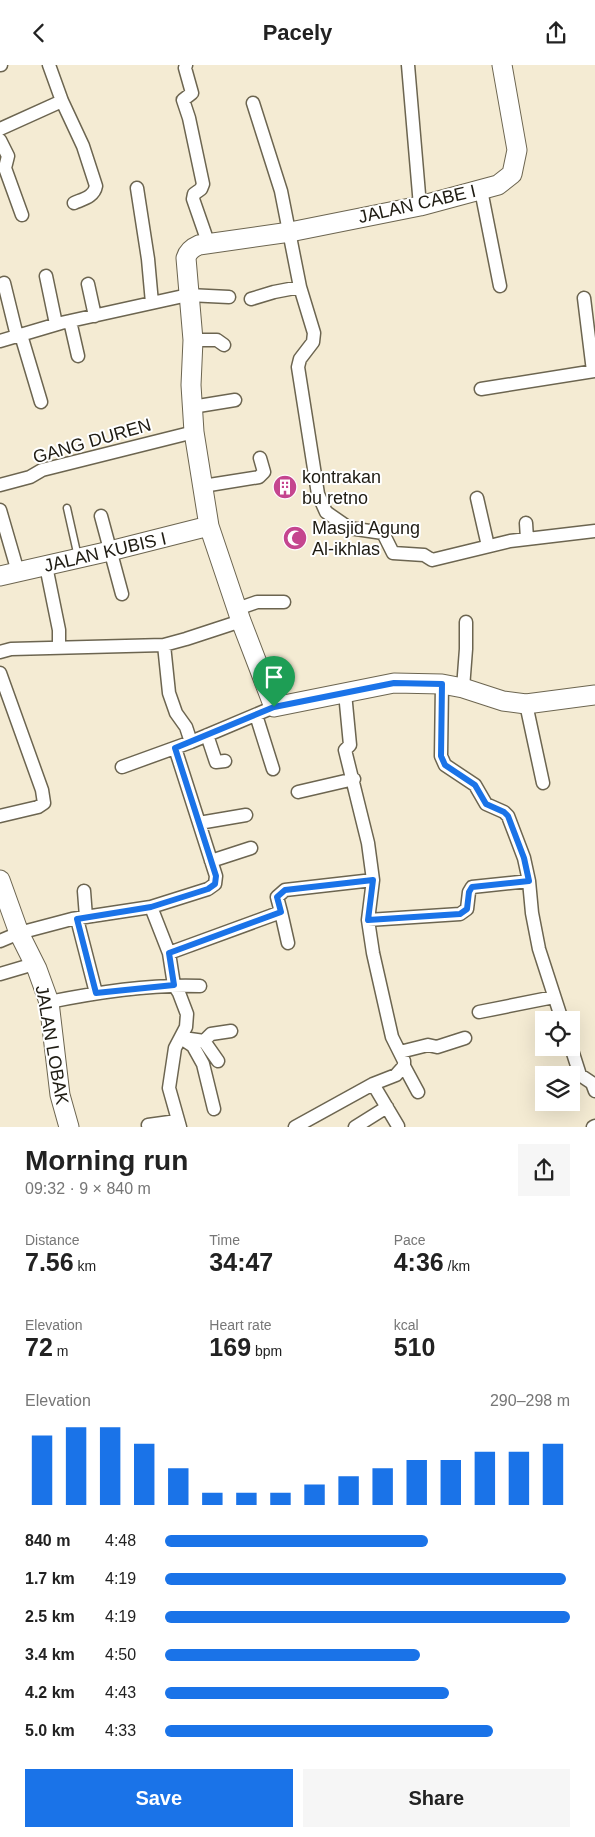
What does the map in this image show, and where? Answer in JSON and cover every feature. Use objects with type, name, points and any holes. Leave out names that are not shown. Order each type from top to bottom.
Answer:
[{"type":"street","points":[[49,65],[62,101],[83,146],[96,187],[94,193],[74,203]]},
{"type":"street","points":[[186,65],[185,68],[192,93],[183,100],[189,118],[203,184],[201,189],[194,194],[193,199],[209,245]]},
{"type":"street","points":[[408,65],[420,206]]},
{"type":"street","name":"JALAN CABE I","points":[[188,295],[186,258],[188,252],[193,247],[420,206],[498,185],[512,174],[517,150],[502,65]]},
{"type":"street","points":[[0,129],[62,101]]},
{"type":"street","points":[[253,103],[276,172],[290,231],[300,287],[314,338],[300,359],[298,367],[318,494],[326,513],[350,528],[383,533],[393,553],[424,555],[432,560],[488,546],[527,539],[595,531]]},
{"type":"street","points":[[0,140],[8,156],[5,168],[22,215]]},
{"type":"street","points":[[137,188],[148,259],[152,303]]},
{"type":"street","points":[[481,190],[500,286]]},
{"type":"street","points":[[46,275],[56,325]]},
{"type":"street","points":[[4,283],[41,402]]},
{"type":"street","points":[[88,284],[95,316]]},
{"type":"street","points":[[251,299],[300,287]]},
{"type":"street","points":[[188,295],[192,340],[191,385],[194,432],[209,526],[239,615],[274,707]]},
{"type":"street","points":[[0,341],[70,321],[188,295],[229,297]]},
{"type":"street","points":[[481,389],[594,371],[584,298]]},
{"type":"street","points":[[70,321],[78,356]]},
{"type":"street","points":[[192,340],[216,340],[224,345]]},
{"type":"street","points":[[192,407],[235,400]]},
{"type":"street","name":"GANG DUREN","points":[[0,485],[30,477],[42,470],[194,432]]},
{"type":"street","points":[[203,486],[259,477],[264,472],[260,458]]},
{"type":"street","points":[[477,498],[488,546]]},
{"type":"street","points":[[0,510],[9,574]]},
{"type":"street","points":[[101,516],[122,594]]},
{"type":"street","points":[[526,523],[527,539]]},
{"type":"street","name":"JALAN KUBIS I","points":[[9,574],[209,526]]},
{"type":"street","points":[[46,566],[59,630],[59,648]]},
{"type":"street","points":[[0,652],[10,649],[164,645],[186,639],[239,615],[257,602],[284,602]]},
{"type":"street","points":[[462,688],[466,649],[466,622]]},
{"type":"street","points":[[164,645],[169,693],[176,713],[186,727],[191,742]]},
{"type":"street","points":[[0,673],[42,790],[44,803],[38,807],[0,816]]},
{"type":"street","points":[[122,767],[191,742],[274,707],[394,683],[442,684],[462,688],[503,701],[526,704],[595,695]]},
{"type":"street","points":[[442,684],[441,756],[445,765],[475,785],[486,804],[504,812],[508,816],[524,858],[539,949],[559,1011]]},
{"type":"street","points":[[345,693],[350,745],[345,750],[354,779],[368,843],[373,880],[368,920],[373,953],[392,1037],[404,1061],[404,1066],[418,1092]]},
{"type":"street","points":[[526,704],[542,783]]},
{"type":"street","points":[[256,715],[273,769]]},
{"type":"street","points":[[207,735],[216,762],[226,761]]},
{"type":"street","points":[[0,941],[19,933],[81,918],[151,907],[212,887],[215,884],[216,876],[175,748]]},
{"type":"street","points":[[298,792],[354,779]]},
{"type":"street","points":[[199,823],[246,815]]},
{"type":"street","points":[[211,861],[251,848]]},
{"type":"street","points":[[288,943],[277,897],[285,890],[373,880]]},
{"type":"street","name":"JALAN LOBAK","points":[[0,881],[5,912],[19,933],[49,1002],[60,1095],[69,1127]]},
{"type":"street","points":[[368,920],[460,914],[467,909],[469,892],[472,887],[529,881]]},
{"type":"street","points":[[84,891],[81,918],[96,993]]},
{"type":"street","points":[[148,1125],[179,1124],[169,1088],[176,1048],[186,1027],[187,1014],[180,993],[174,985],[169,953],[151,907]]},
{"type":"street","points":[[169,953],[281,912]]},
{"type":"street","points":[[0,974],[34,964]]},
{"type":"street","points":[[49,1002],[96,993],[174,985],[200,986]]},
{"type":"street","points":[[479,1012],[554,997]]},
{"type":"street","points":[[204,1041],[211,1034],[231,1031]]},
{"type":"street","points":[[180,1037],[204,1041],[218,1061]]},
{"type":"street","points":[[180,1037],[193,1046],[203,1064],[214,1109]]},
{"type":"street","points":[[400,1052],[428,1045],[438,1047],[465,1038]]},
{"type":"street","points":[[574,1056],[580,1075],[592,1083],[595,1091]]},
{"type":"street","points":[[294,1127],[373,1084],[396,1075],[404,1066]]},
{"type":"street","points":[[373,1084],[398,1126]]},
{"type":"street","points":[[355,1127],[387,1107]]},
{"type":"lane","points":[[67,508],[78,558]]},
{"type":"place","name":"kontrakan bu retno","points":[[285,487]]},
{"type":"place","name":"Masjid Agung Al-ikhlas","points":[[295,538]]},
{"type":"route","points":[[394,683],[442,684],[441,756],[445,765],[475,785],[486,804],[504,812],[508,816],[524,858],[529,881],[472,887],[469,892],[467,909],[460,914],[368,920],[373,880],[285,890],[277,897],[281,912],[169,953],[174,985],[96,993],[77,919],[151,907],[208,889],[215,884],[216,876],[175,748],[274,707],[394,683]]}]
